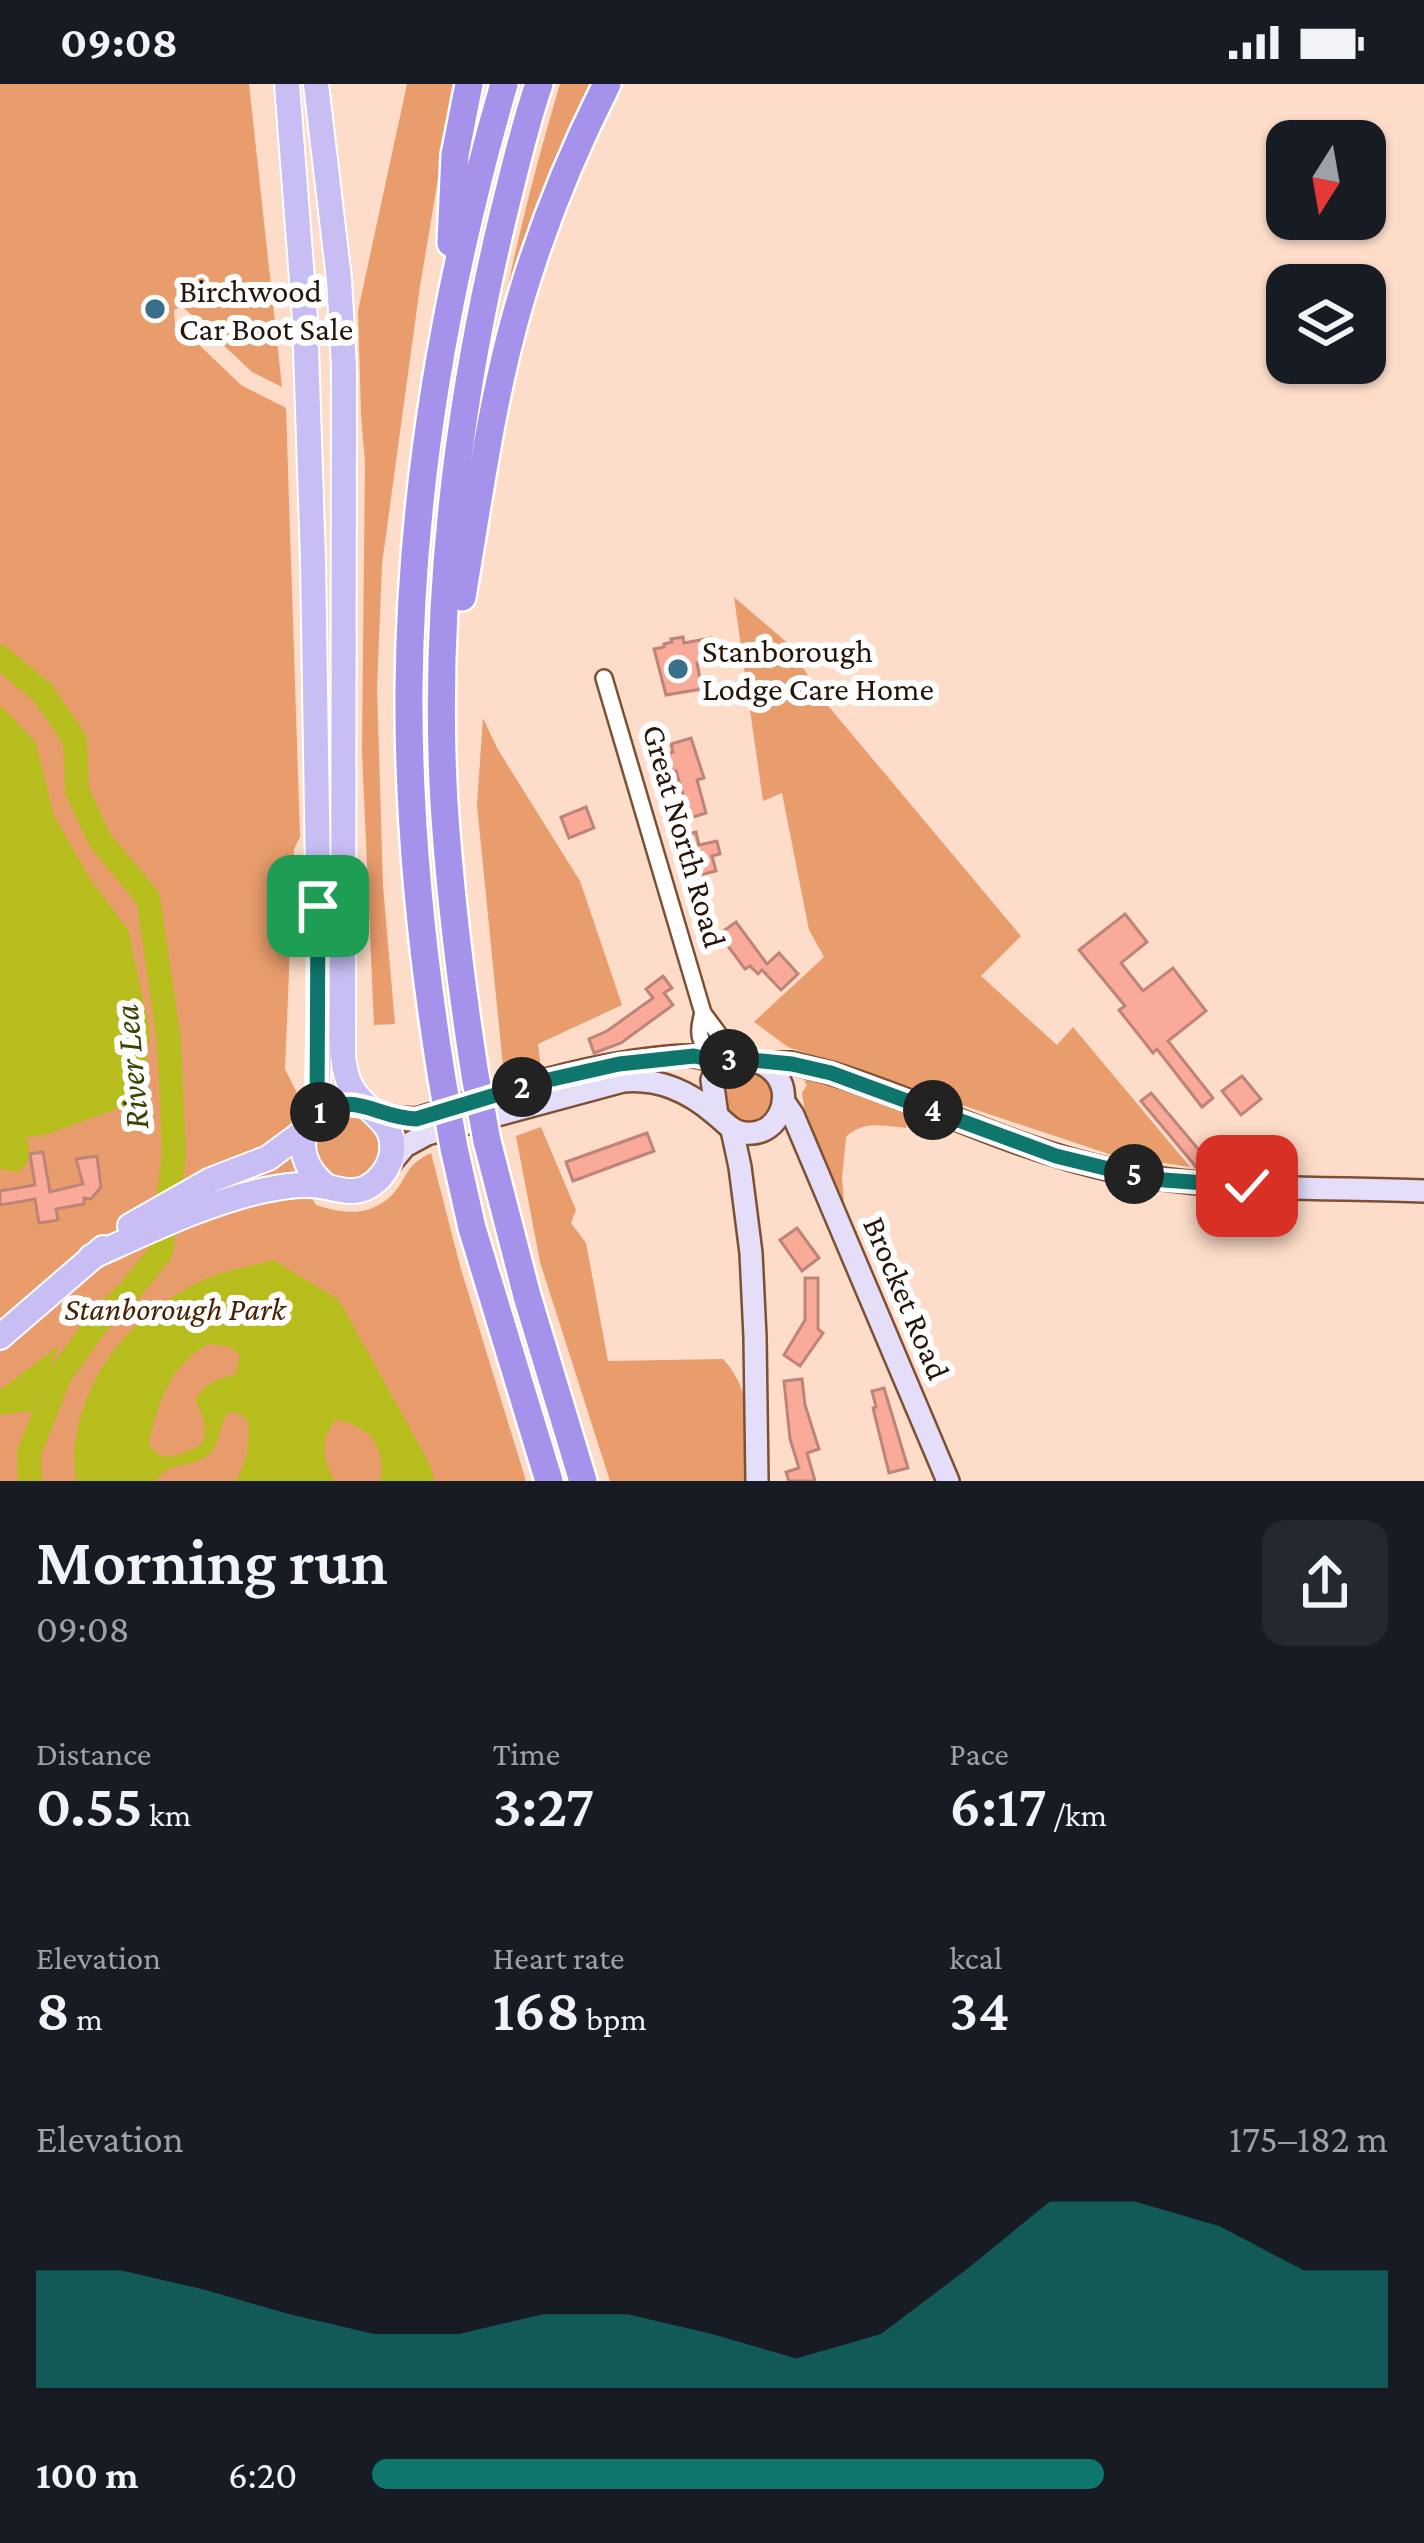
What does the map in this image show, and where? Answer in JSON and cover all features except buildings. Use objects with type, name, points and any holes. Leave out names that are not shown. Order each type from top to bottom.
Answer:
[{"type":"highway","points":[[448,307],[455,154],[469,84]]},
{"type":"highway","points":[[504,84],[448,307],[436,374],[418,525],[409,686],[411,802],[419,916],[454,1148],[478,1248],[549,1481]]},
{"type":"highway","points":[[539,84],[490,273],[465,402],[446,583],[444,800],[475,1075],[487,1141],[522,1280],[584,1481]]},
{"type":"highway","points":[[443,709],[487,446],[520,299],[551,207],[607,84]]},
{"type":"main road","points":[[287,84],[305,320],[320,1002],[304,1159],[314,1177],[327,1186],[343,1191],[365,1188],[405,1146],[427,1134],[641,1079],[667,1084],[748,1134],[763,1130],[792,1133],[802,1142]]},
{"type":"main road","points":[[316,84],[339,279],[344,366],[344,1056],[349,1084],[389,1131],[389,1165]]},
{"type":"main road","points":[[0,1337],[91,1257],[211,1180],[268,1158],[332,1105],[350,1102],[416,1119],[535,1083],[619,1064],[694,1056],[792,1064],[854,1080],[1056,1156],[1164,1180],[1424,1191]]},
{"type":"main road","points":[[723,1060],[712,1080],[740,1167],[751,1253],[757,1481]]},
{"type":"main road","points":[[763,1063],[779,1080],[784,1096]]},
{"type":"main road","points":[[740,1167],[763,1130],[780,1116],[784,1096],[798,1078],[814,1070]]},
{"type":"main road","name":"Brocket Road","points":[[784,1096],[948,1481]]},
{"type":"main road","points":[[144,1224],[264,1190],[327,1186]]},
{"type":"street","name":"Great North Road","points":[[604,678],[703,1013],[698,1029],[703,1046],[723,1060]]},
{"type":"green space","name":"Stanborough Park","points":[[0,84],[249,84],[282,387],[252,372],[182,306],[174,310],[176,339],[193,339],[241,385],[286,408],[300,837],[294,849],[285,1069],[300,1099],[290,1128],[292,1153],[316,1205],[355,1212],[383,1203],[415,1163],[431,1153],[526,1481],[0,1481]]},
{"type":"green space","points":[[407,84],[454,84],[420,286],[382,564],[377,688],[383,886],[395,1024],[374,1025],[362,751],[365,462],[358,311]]},
{"type":"green space","points":[[560,84],[598,84],[484,411],[517,246]]},
{"type":"green space","points":[[734,597],[790,645],[819,695],[1021,936],[981,976],[1057,1045],[1073,1027],[1190,1167],[1112,1155],[788,1047],[754,1022],[824,957],[809,930],[782,793],[763,801]]},
{"type":"green space","points":[[483,718],[580,881],[622,1005],[538,1044],[541,1069],[504,1076],[477,805]]},
{"type":"green space","points":[[749,1071],[767,1079],[775,1097],[767,1115],[749,1123],[731,1115],[723,1097],[731,1079]]},
{"type":"green space","points":[[811,1079],[911,1109],[906,1128],[867,1126],[846,1137],[844,1203],[805,1112],[804,1081]]},
{"type":"green space","points":[[347,1115],[370,1124],[379,1147],[370,1170],[347,1179],[324,1170],[315,1147],[324,1124]]},
{"type":"green space","points":[[541,1127],[576,1210],[571,1223],[586,1243],[608,1361],[723,1359],[745,1401],[746,1481],[610,1481],[540,1262],[516,1136]]},
{"type":"water","points":[[0,705],[36,743],[54,816],[89,877],[128,930],[150,1031],[136,1102],[25,1138],[28,1163],[17,1172],[0,1169]]},
{"type":"water","points":[[274,1260],[339,1300],[435,1481],[380,1481],[381,1458],[373,1440],[358,1427],[337,1420],[324,1449],[335,1481],[235,1481],[245,1460],[248,1426],[238,1413],[228,1413],[212,1452],[168,1470],[155,1481],[76,1481],[74,1449],[81,1416],[91,1389],[120,1342],[139,1322],[185,1290],[218,1274]],"holes":[[[208,1344],[227,1346],[240,1354],[236,1374],[213,1382],[195,1400],[204,1422],[201,1445],[172,1456],[159,1455],[149,1443],[161,1400],[175,1375]]]},
{"type":"water","points":[[59,1346],[32,1411],[0,1415],[0,1390]]},
{"type":"waterway","name":"River Lea","points":[[0,657],[43,693],[75,740],[77,791],[100,840],[148,898],[169,1040],[174,1154],[161,1252],[96,1325],[60,1375],[29,1453],[30,1481]]},
{"type":"place","name":"Birchwood Car Boot Sale","points":[[155,309]]},
{"type":"place","name":"Stanborough Lodge Care Home","points":[[678,669]]},
{"type":"route","points":[[318,906],[317,1114],[350,1102],[416,1119],[535,1083],[619,1064],[694,1056],[746,1059],[792,1064],[854,1080],[1056,1156],[1164,1180],[1247,1186]]}]
